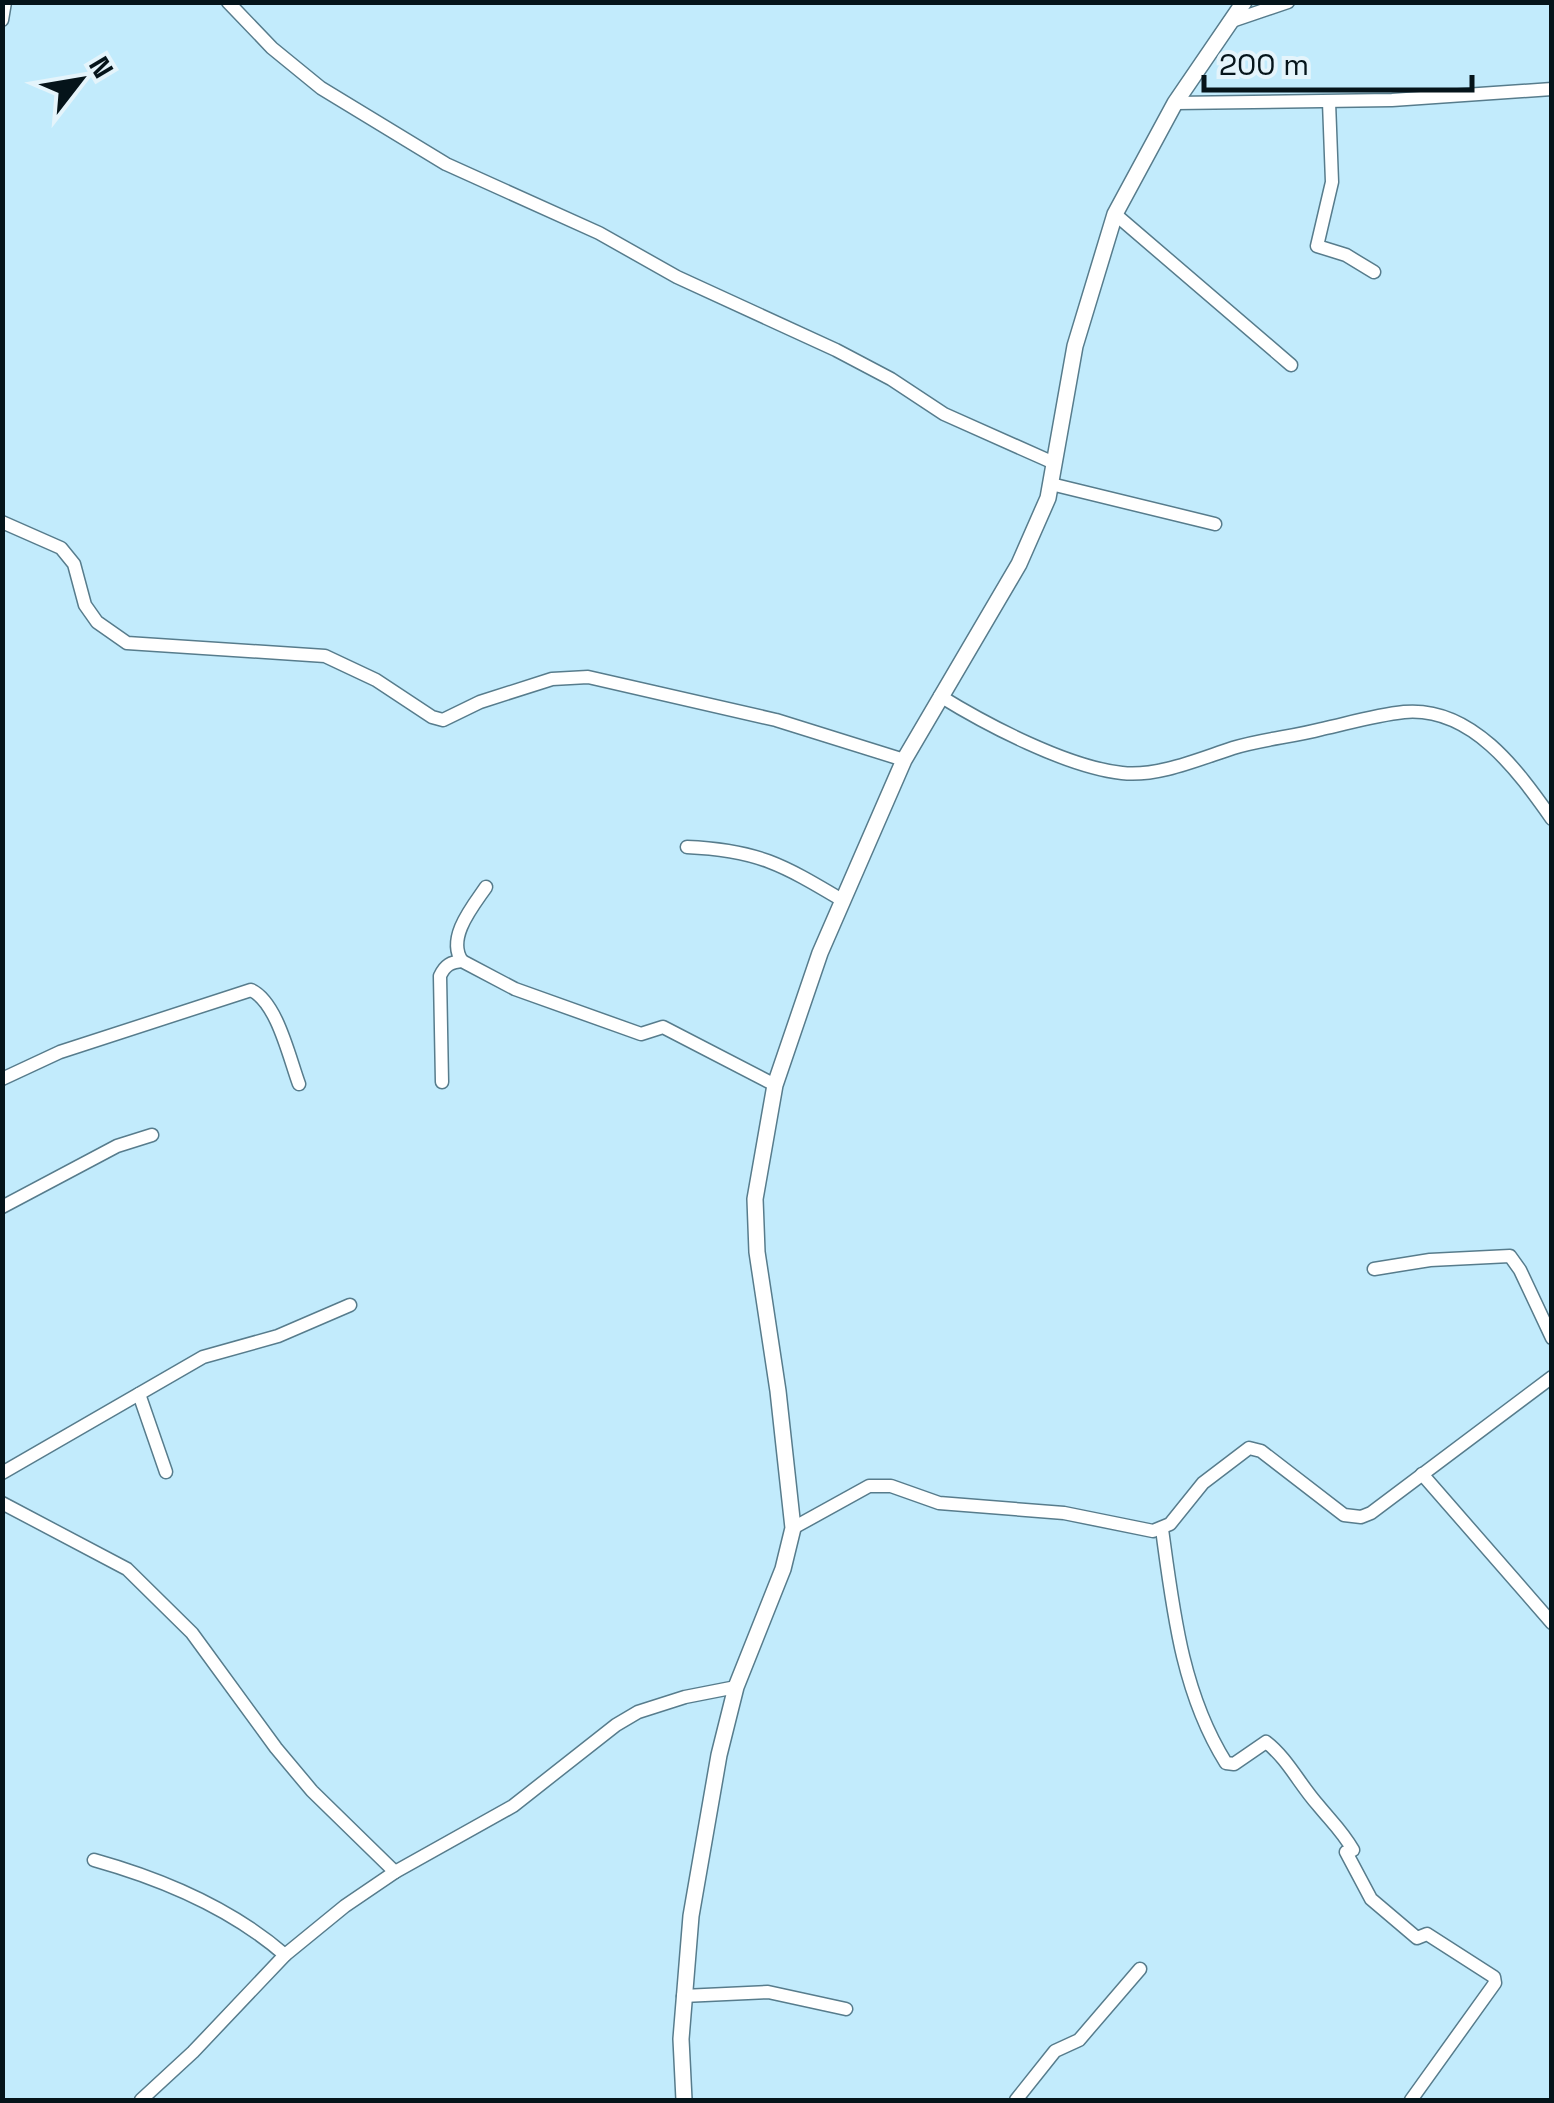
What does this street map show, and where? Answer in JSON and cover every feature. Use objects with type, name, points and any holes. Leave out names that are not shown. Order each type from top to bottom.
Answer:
[{"type":"main road","points":[[684,2100],[684,1996],[691,1916],[708,1815],[736,1687],[784,1569],[793,1528],[757,1252],[756,1198],[774,1085],[820,952],[904,760],[1019,564],[1051,484],[1075,346],[1115,214],[1175,103],[1244,2]]},
{"type":"street","points":[[2,20],[6,2]]},
{"type":"street","points":[[228,2],[272,48],[321,88],[446,164],[599,233],[677,277],[850,357],[944,414],[1054,463]]},
{"type":"street","points":[[1229,22],[1288,2]]},
{"type":"street","points":[[1175,103],[1329,102],[1552,89]]},
{"type":"street","points":[[1329,102],[1332,182],[1317,246],[1374,272]]},
{"type":"street","points":[[1115,214],[1291,365]]},
{"type":"street","points":[[1051,484],[1216,524]]},
{"type":"street","points":[[2,522],[60,548],[74,564],[91,614],[127,643],[325,656],[376,680],[432,717],[443,720],[480,702],[552,679],[588,677],[776,720],[904,760]]},
{"type":"street","points":[[940,696],[977,719],[1087,766],[1124,774],[1173,766],[1252,742],[1372,717],[1426,714],[1487,741],[1508,760],[1552,819]]},
{"type":"street","points":[[687,846],[760,856],[842,900]]},
{"type":"street","points":[[462,962],[457,946],[461,928],[486,887]]},
{"type":"street","points":[[442,1082],[440,976],[453,962],[462,962],[515,989],[642,1034],[663,1027],[774,1085]]},
{"type":"street","points":[[2,1079],[60,1052],[250,990],[262,995],[271,1008],[299,1084]]},
{"type":"street","points":[[2,1207],[117,1146],[152,1135]]},
{"type":"street","points":[[1374,1269],[1430,1260],[1510,1256],[1552,1338]]},
{"type":"street","points":[[2,1472],[204,1357],[278,1336],[350,1305]]},
{"type":"street","points":[[793,1528],[868,1486],[880,1484],[940,1502],[1029,1508],[1153,1531],[1170,1524],[1218,1469],[1249,1448],[1261,1451],[1344,1516],[1353,1518],[1371,1513],[1552,1377]]},
{"type":"street","points":[[138,1394],[166,1472]]},
{"type":"street","points":[[1422,1474],[1552,1623]]},
{"type":"street","points":[[2,1503],[127,1569],[192,1634],[312,1791],[395,1872]]},
{"type":"street","points":[[1162,1529],[1191,1692],[1226,1763],[1234,1764],[1266,1742],[1277,1750],[1317,1805],[1344,1833],[1353,1850],[1346,1852],[1371,1899],[1417,1938],[1427,1934],[1494,1978],[1496,1983],[1412,2100]]},
{"type":"street","points":[[141,2100],[286,1955],[320,1925],[395,1872],[513,1806],[638,1712],[736,1687]]},
{"type":"street","points":[[94,1860],[131,1870],[216,1908],[286,1955]]},
{"type":"street","points":[[1016,2100],[1055,2051],[1080,2040],[1140,1970]]},
{"type":"street","points":[[684,1996],[768,1992],[846,2009]]}]
